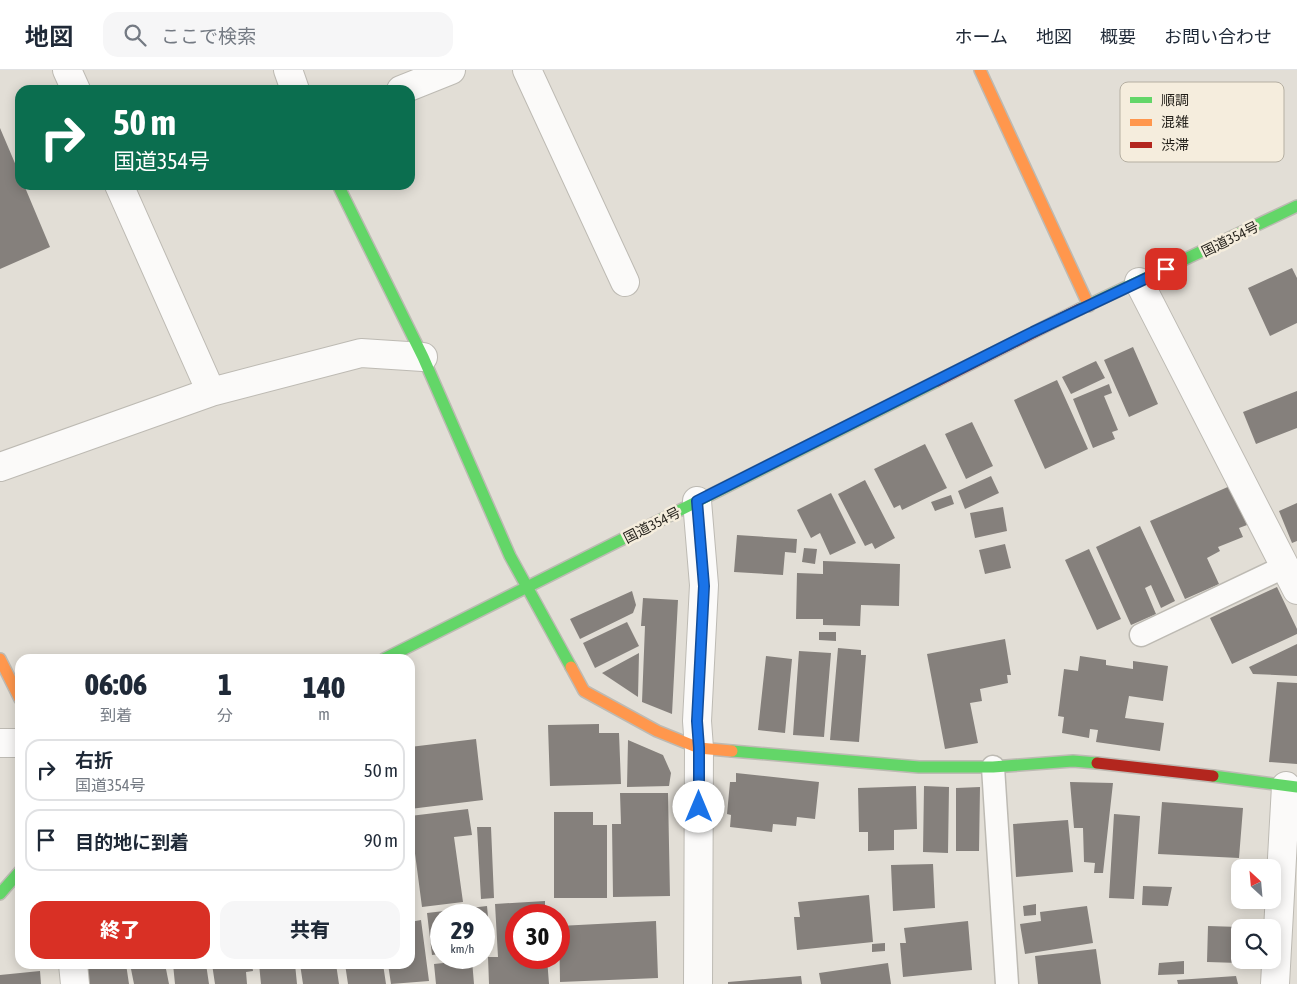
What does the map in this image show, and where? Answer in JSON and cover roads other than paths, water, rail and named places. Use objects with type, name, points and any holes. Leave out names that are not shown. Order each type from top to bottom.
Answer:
[{"type":"main road","points":[[980,70],[1089,306]]},
{"type":"main road","points":[[340,190],[423,357],[510,556],[584,691],[657,731],[699,748],[919,767],[993,767],[1073,761],[1122,765],[1291,786]]},
{"type":"main road","name":"国道354号","points":[[394,654],[1089,306],[1297,206]]},
{"type":"main road","points":[[0,659],[15,688]]},
{"type":"main road","points":[[0,894],[15,877]]},
{"type":"street","points":[[68,70],[74,85]]},
{"type":"street","points":[[288,70],[294,85]]},
{"type":"street","points":[[414,85],[451,70]]},
{"type":"street","points":[[526,70],[625,282]]},
{"type":"street","points":[[121,190],[211,392]]},
{"type":"street","points":[[1139,282],[1293,578]]},
{"type":"street","points":[[0,467],[211,392],[361,353],[423,357]]},
{"type":"street","points":[[697,501],[704,586],[697,721],[699,748],[698,984]]},
{"type":"street","points":[[0,743],[15,743]]},
{"type":"street","points":[[1275,984],[1291,786]]},
{"type":"street","points":[[74,969],[75,984]]},
{"type":"lane","points":[[1141,635],[1293,578]]},
{"type":"lane","points":[[993,767],[1007,984]]}]
